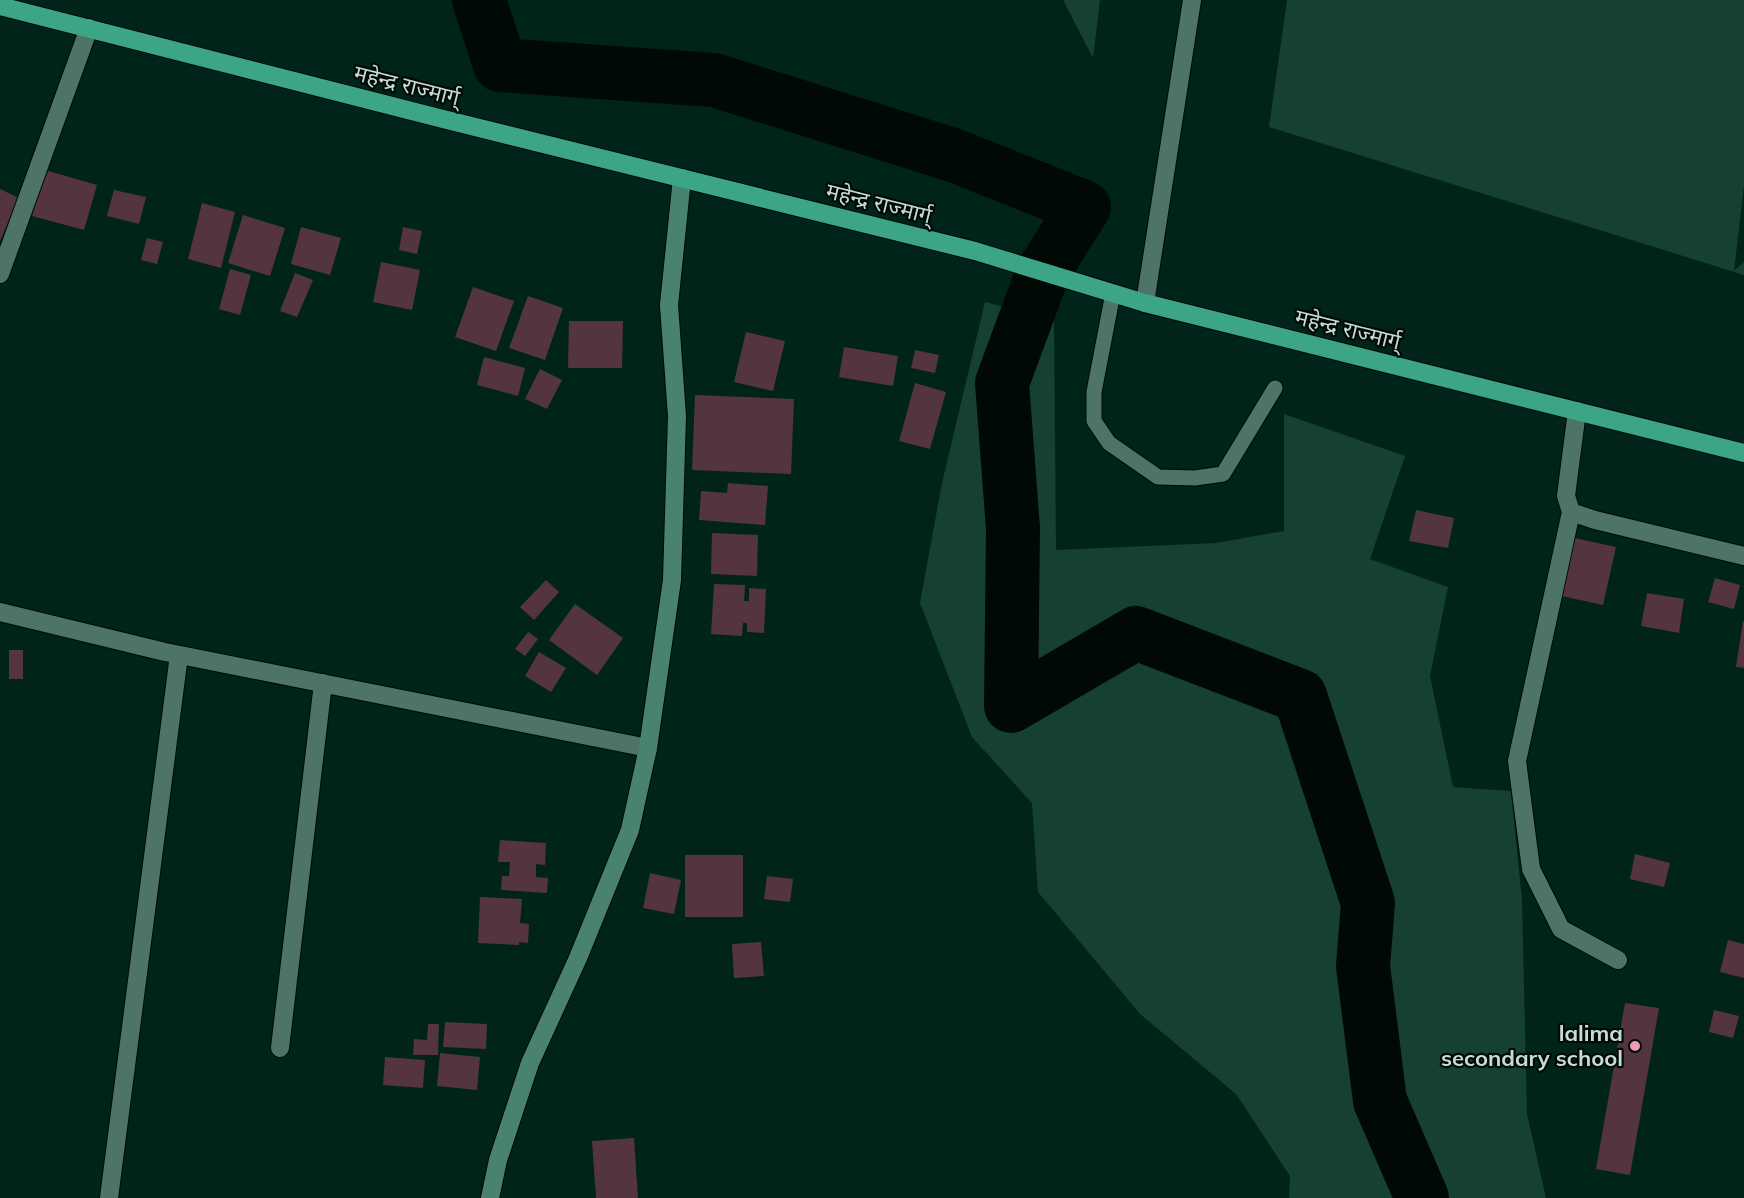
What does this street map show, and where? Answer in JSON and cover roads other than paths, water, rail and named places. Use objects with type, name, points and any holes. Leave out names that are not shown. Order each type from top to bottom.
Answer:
[{"type":"highway","name":"महेन्द्र राज्मार्ग्","points":[[0,6],[975,251],[1145,303],[1744,453]]},
{"type":"street","points":[[1145,303],[1192,0]]},
{"type":"street","points":[[0,274],[89,28]]},
{"type":"street","points":[[490,1198],[498,1160],[530,1063],[578,958],[630,830],[648,748],[672,580],[677,417],[669,305],[682,178]]},
{"type":"street","points":[[1577,411],[1566,496],[1571,512],[1517,761],[1531,869],[1561,929],[1618,960]]},
{"type":"street","points":[[1571,512],[1595,520],[1744,556]]},
{"type":"street","points":[[0,612],[179,655],[648,748]]},
{"type":"street","points":[[109,1198],[179,655]]},
{"type":"street","points":[[280,1048],[323,683]]},
{"type":"lane","points":[[1113,293],[1094,392],[1094,422],[1109,443],[1158,477],[1195,478],[1223,474],[1275,388]]},
{"type":"waterway","points":[[479,0],[500,65],[714,80],[953,155],[1084,207],[1043,272],[1002,383],[1013,528],[1011,706],[1136,633],[1300,696],[1368,903],[1363,966],[1380,1101],[1422,1198]]},
{"type":"place","name":"lalima secondary school","points":[[1635,1046]]}]
